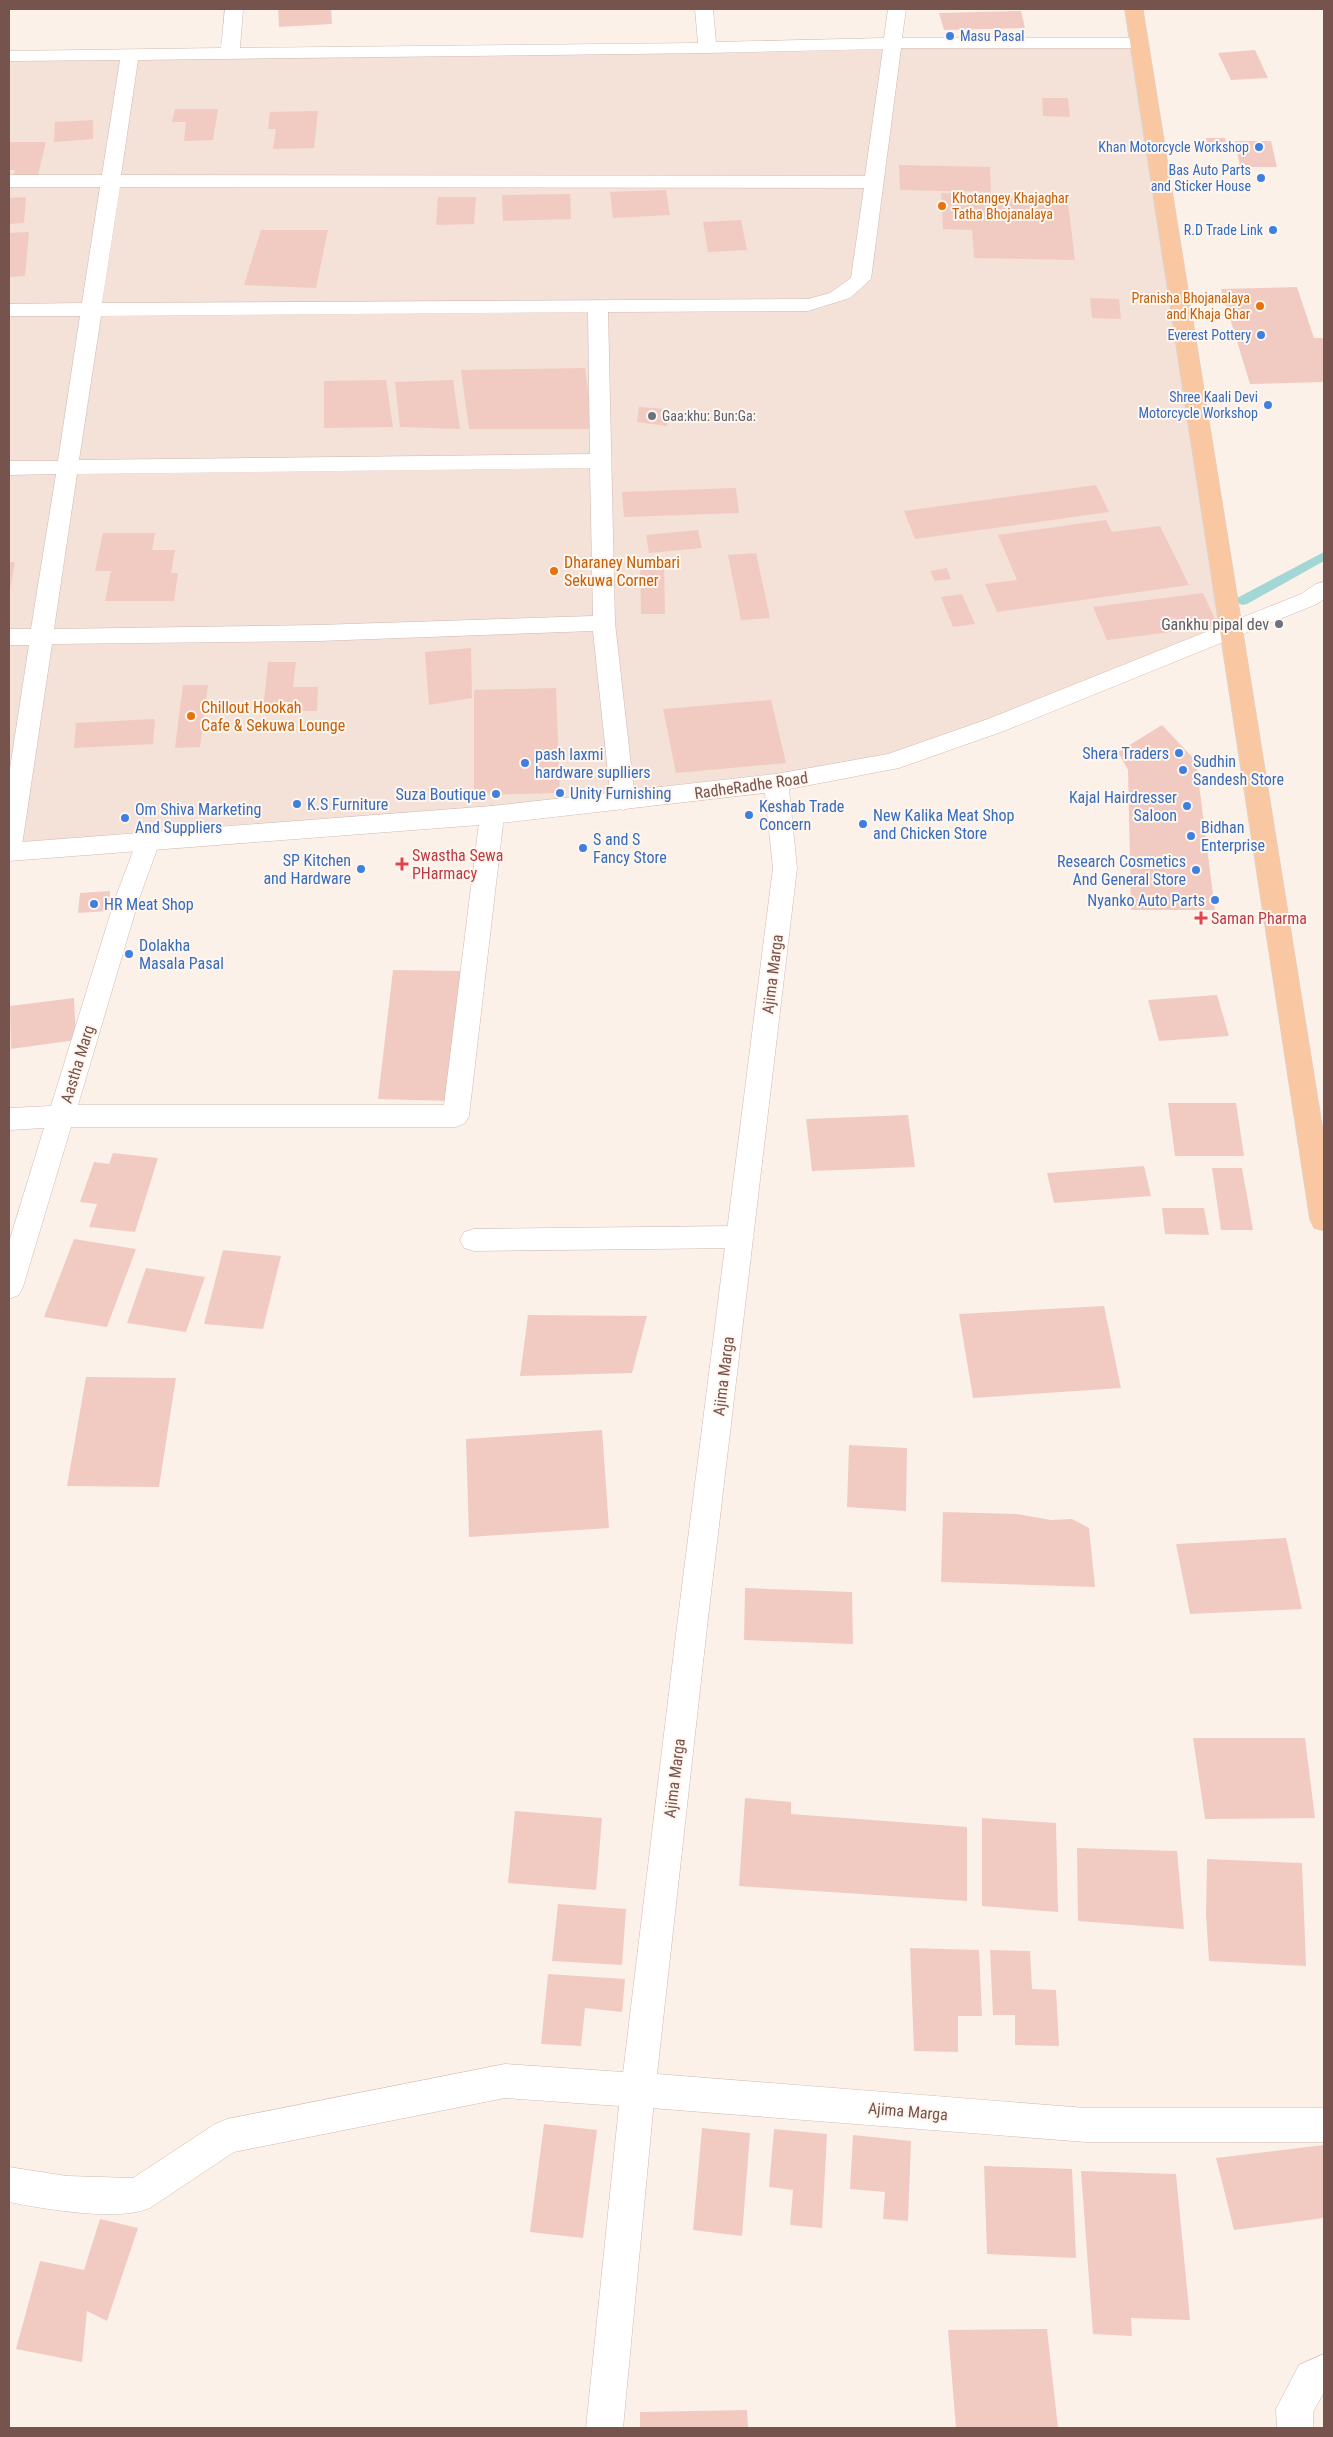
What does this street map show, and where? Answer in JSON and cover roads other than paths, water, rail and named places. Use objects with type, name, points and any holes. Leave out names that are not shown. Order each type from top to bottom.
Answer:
[{"type":"main road","points":[[1134,9],[1324,1220]]},
{"type":"street","points":[[230,55],[234,9]]},
{"type":"street","points":[[704,9],[707,48]]},
{"type":"street","points":[[9,310],[598,308],[808,304],[829,300],[850,292],[861,279],[896,9]]},
{"type":"street","points":[[9,56],[230,55],[707,48],[893,43],[1140,43]]},
{"type":"street","points":[[9,852],[130,55]]},
{"type":"street","points":[[9,181],[873,182]]},
{"type":"street","points":[[598,308],[604,622],[623,801]]},
{"type":"street","points":[[9,468],[601,462]]},
{"type":"street","name":"RadheRadhe Road","points":[[9,852],[492,815],[776,784],[891,762],[944,745],[1230,629],[1310,599],[1324,589]]},
{"type":"street","points":[[9,637],[318,633],[604,622]]},
{"type":"street","name":"Ajima Marga","points":[[776,784],[785,868],[694,1608],[638,2090],[1086,2125],[1324,2125]]},
{"type":"street","points":[[9,1119],[61,1116],[456,1116],[492,815]]},
{"type":"street","name":"Aastha Marg","points":[[9,1287],[127,899],[148,841]]},
{"type":"street","points":[[474,1240],[740,1237]]},
{"type":"street","points":[[9,2185],[67,2194],[138,2196],[227,2136],[505,2080],[638,2090],[604,2428]]},
{"type":"street","points":[[1295,2428],[1294,2409],[1312,2378],[1324,2372]]},
{"type":"waterway","points":[[1242,601],[1324,556]]},
{"type":"place","name":"Masu Pasal","points":[[950,36]]},
{"type":"place","name":"Khan Motorcycle Workshop","points":[[1259,147]]},
{"type":"place","name":"Bas Auto Parts and Sticker House","points":[[1261,178]]},
{"type":"place","name":"Khotangey Khajaghar Tatha Bhojanalaya","points":[[942,206]]},
{"type":"place","name":"R.D Trade Link","points":[[1273,230]]},
{"type":"place","name":"Pranisha Bhojanalaya and Khaja Ghar","points":[[1260,306]]},
{"type":"place","name":"Everest Pottery","points":[[1261,335]]},
{"type":"place","name":"Shree Kaali Devi Motorcycle Workshop","points":[[1268,405]]},
{"type":"place","name":"Gaa:khu: Bun:Ga:","points":[[652,416]]},
{"type":"place","name":"Dharaney Numbari Sekuwa Corner","points":[[554,571]]},
{"type":"place","name":"Gankhu pipal dev","points":[[1279,624]]},
{"type":"place","name":"Chillout Hookah Cafe & Sekuwa Lounge","points":[[191,716]]},
{"type":"place","name":"Shera Traders","points":[[1179,753]]},
{"type":"place","name":"pash laxmi hardware suplliers","points":[[525,763]]},
{"type":"place","name":"Sudhin Sandesh Store","points":[[1183,770]]},
{"type":"place","name":"Unity Furnishing","points":[[560,793]]},
{"type":"place","name":"Suza Boutique","points":[[496,794]]},
{"type":"place","name":"K.S Furniture","points":[[297,804]]},
{"type":"place","name":"Kajal Hairdresser Saloon","points":[[1187,806]]},
{"type":"place","name":"Keshab Trade Concern","points":[[749,815]]},
{"type":"place","name":"Om Shiva Marketing And Suppliers","points":[[125,818]]},
{"type":"place","name":"New Kalika Meat Shop and Chicken Store","points":[[863,824]]},
{"type":"place","name":"Bidhan Enterprise","points":[[1191,836]]},
{"type":"place","name":"S and S Fancy Store","points":[[583,848]]},
{"type":"place","name":"Swastha Sewa PHarmacy","points":[[402,864]]},
{"type":"place","name":"SP Kitchen and Hardware","points":[[361,869]]},
{"type":"place","name":"Research Cosmetics And General Store","points":[[1196,870]]},
{"type":"place","name":"Nyanko Auto Parts","points":[[1215,900]]},
{"type":"place","name":"HR Meat Shop","points":[[94,904]]},
{"type":"place","name":"Saman Pharma","points":[[1201,918]]},
{"type":"place","name":"Dolakha Masala Pasal","points":[[129,954]]}]
